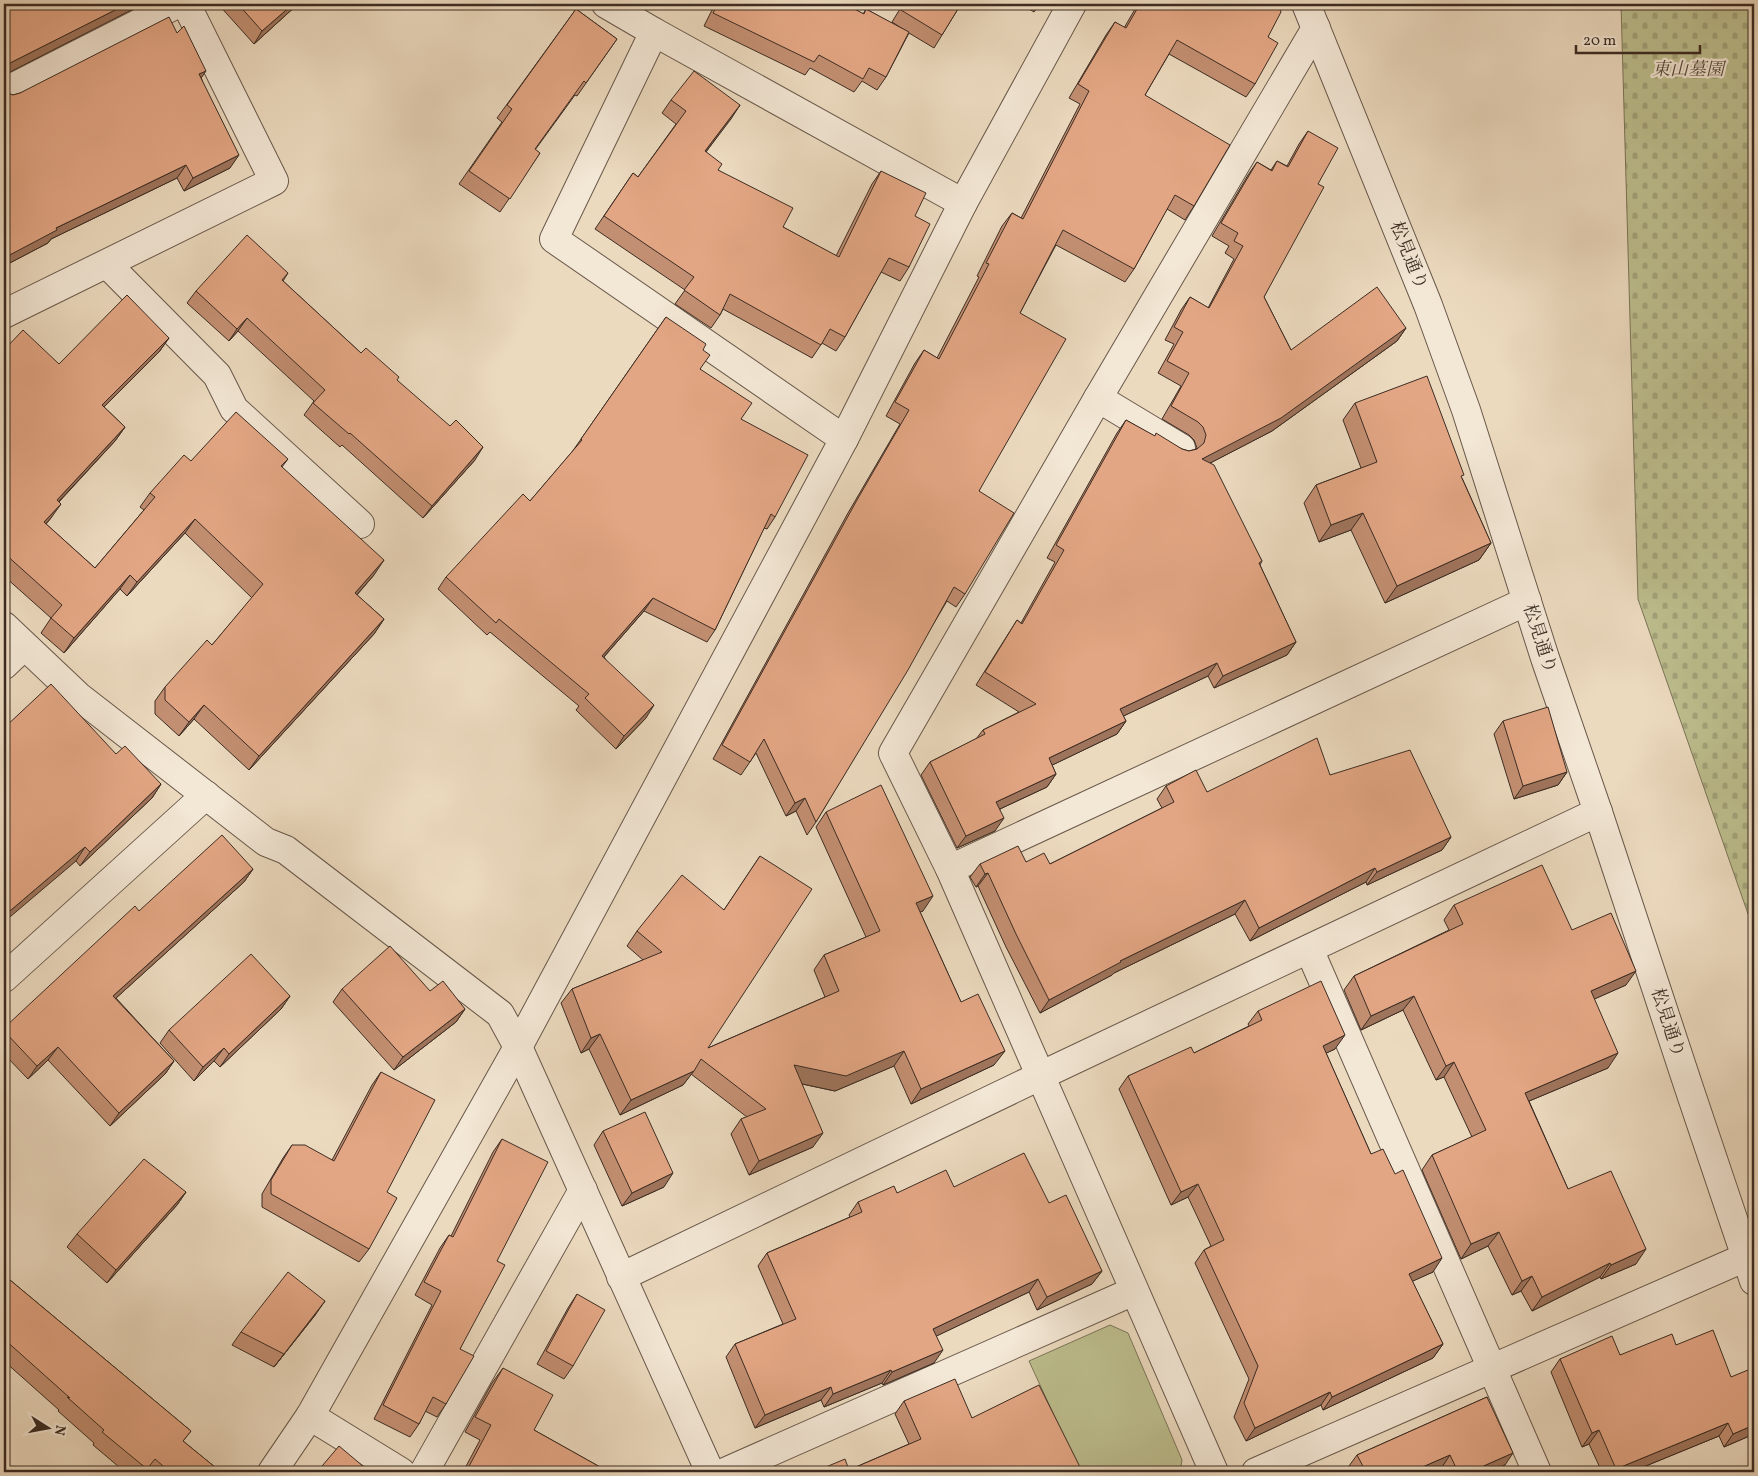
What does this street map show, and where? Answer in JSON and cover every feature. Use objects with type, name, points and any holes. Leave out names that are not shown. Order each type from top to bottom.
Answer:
[{"type":"street","points":[[4,92],[177,4]]},
{"type":"street","points":[[4,314],[274,181],[186,4]]},
{"type":"street","points":[[606,4],[963,203]]},
{"type":"street","points":[[272,1472],[310,1416],[518,1047],[844,439],[963,203],[1072,4]]},
{"type":"street","points":[[1214,1472],[1042,1075],[950,869],[893,753],[1098,398],[1311,16]]},
{"type":"street","name":"松見通り","points":[[1311,16],[1428,305],[1466,410],[1527,601],[1750,1269]]},
{"type":"street","points":[[654,32],[554,239],[844,439]]},
{"type":"street","points":[[107,264],[217,375],[234,409],[360,524]]},
{"type":"street","points":[[1098,398],[1181,448]]},
{"type":"street","points":[[950,869],[1527,601]]},
{"type":"street","points":[[4,626],[78,696],[266,842],[286,850],[500,1014],[518,1047],[710,1472]]},
{"type":"street","points":[[4,665],[24,646]]},
{"type":"street","points":[[4,978],[206,795]]},
{"type":"street","points":[[621,1277],[1598,812]]},
{"type":"street","points":[[1309,949],[1537,1472]]},
{"type":"street","points":[[424,1472],[583,1190]]},
{"type":"street","points":[[1256,1472],[1492,1368],[1750,1269]]},
{"type":"street","points":[[725,1472],[1134,1291]]},
{"type":"street","points":[[310,1416],[401,1472]]},
{"type":"green space","name":"東山墓園","points":[[1621,4],[1754,4],[1754,931],[1638,599]]},
{"type":"green space","points":[[1110,1325],[1128,1333],[1182,1460],[1180,1472],[1080,1472],[1029,1361]]},
{"type":"building","points":[[4,4],[127,4],[4,67]]},
{"type":"building","points":[[238,4],[293,4],[262,31]]},
{"type":"building","points":[[718,4],[845,4],[864,14],[866,9],[909,32],[886,77],[869,68],[863,79],[819,55],[814,62],[713,13]]},
{"type":"building","points":[[904,4],[961,4],[942,35],[901,10]]},
{"type":"building","points":[[1140,4],[1278,4],[1281,12],[1268,37],[1278,43],[1255,84],[1177,40],[1145,95],[1230,145],[1194,206],[1175,195],[1134,269],[1063,230],[1020,313],[1066,339],[979,491],[1014,513],[965,594],[954,587],[908,670],[816,822],[805,798],[795,803],[764,739],[750,762],[722,745],[857,500],[909,410],[895,402],[924,350],[939,359],[989,264],[986,263],[1012,213],[1023,219],[1089,91],[1078,84],[1115,22],[1126,28]]},
{"type":"building","points":[[576,9],[617,39],[535,149],[540,153],[510,199],[469,171],[512,109],[507,105]]},
{"type":"building","points":[[169,17],[177,33],[184,26],[206,71],[199,74],[239,155],[193,178],[186,165],[56,228],[57,230],[4,258],[4,91],[13,95],[20,93]]},
{"type":"building","points":[[694,71],[740,105],[705,151],[722,164],[718,170],[793,208],[783,227],[839,257],[881,171],[926,193],[915,216],[930,224],[909,267],[889,258],[845,337],[830,329],[821,345],[730,294],[720,315],[684,290],[694,277],[604,216],[633,173],[638,177],[686,111],[671,100]]},
{"type":"building","points":[[1308,131],[1338,148],[1318,184],[1324,187],[1264,297],[1291,350],[1377,287],[1406,328],[1281,418],[1202,459],[1214,465],[1262,561],[1259,563],[1296,642],[1223,676],[1217,663],[1120,709],[1126,721],[1049,758],[1056,774],[996,802],[1004,818],[966,836],[930,762],[985,734],[983,730],[1036,704],[985,672],[1017,620],[1022,624],[1064,550],[1056,545],[1126,420],[1155,436],[1156,433],[1182,449],[1189,451],[1197,449],[1204,443],[1206,435],[1203,427],[1171,406],[1189,373],[1167,361],[1183,332],[1174,327],[1190,297],[1209,308],[1243,246],[1234,241],[1238,233],[1221,223],[1257,162],[1272,171],[1277,161],[1288,167]]},
{"type":"building","points":[[247,235],[288,273],[282,280],[361,353],[366,348],[399,377],[397,380],[450,426],[456,420],[483,447],[432,506],[350,433],[313,403],[325,390],[247,318],[237,329],[196,291]]},
{"type":"building","points":[[127,295],[169,338],[102,405],[125,427],[57,500],[61,504],[44,522],[95,568],[155,497],[150,493],[184,455],[191,461],[236,412],[288,459],[281,466],[384,560],[355,593],[384,619],[259,756],[204,705],[189,722],[165,700],[165,687],[207,640],[212,645],[263,584],[195,519],[137,582],[130,575],[74,638],[51,618],[62,605],[4,553],[4,350],[23,330],[59,364]]},
{"type":"building","points":[[666,317],[706,344],[703,350],[710,355],[700,369],[752,403],[741,419],[808,455],[775,517],[771,514],[715,630],[653,598],[602,656],[654,705],[624,736],[585,698],[589,694],[499,619],[496,623],[446,577],[523,494],[530,501],[582,440]]},
{"type":"building","points":[[1427,376],[1464,475],[1461,476],[1491,543],[1397,586],[1363,513],[1331,525],[1316,485],[1377,462],[1355,403]]},
{"type":"building","points":[[51,684],[116,754],[125,746],[161,784],[90,852],[85,847],[4,916],[4,728]]},
{"type":"building","points":[[1548,707],[1567,772],[1523,786],[1503,721]]},
{"type":"building","points":[[1317,738],[1330,775],[1410,750],[1451,837],[1377,872],[1375,868],[1259,928],[1245,900],[1120,961],[1049,1000],[988,873],[985,874],[980,864],[1018,846],[1026,862],[1044,853],[1050,864],[1174,802],[1166,786],[1196,770],[1207,792]]},
{"type":"building","points":[[881,785],[933,896],[916,903],[961,1002],[978,994],[1005,1051],[921,1089],[904,1051],[846,1076],[794,1065],[823,1133],[759,1161],[741,1119],[766,1109],[701,1059],[694,1071],[631,1100],[600,1034],[591,1038],[572,989],[662,952],[637,931],[682,875],[724,910],[760,856],[812,889],[708,1048],[839,991],[824,955],[880,931],[826,812]]},
{"type":"building","points":[[222,835],[253,869],[113,996],[174,1061],[119,1113],[58,1047],[37,1066],[4,1031],[4,1028],[135,906],[139,911]]},
{"type":"building","points":[[1542,865],[1572,930],[1611,913],[1636,971],[1591,991],[1618,1053],[1525,1093],[1568,1189],[1611,1171],[1646,1249],[1611,1265],[1610,1263],[1542,1297],[1532,1276],[1522,1281],[1499,1232],[1471,1244],[1432,1155],[1486,1130],[1454,1062],[1446,1066],[1414,996],[1371,1016],[1354,976],[1463,924],[1454,905]]},
{"type":"building","points":[[390,946],[430,991],[443,981],[465,1009],[403,1057],[342,989]]},
{"type":"building","points":[[251,954],[290,996],[229,1054],[224,1048],[203,1067],[169,1030]]},
{"type":"building","points":[[1321,981],[1345,1035],[1323,1046],[1371,1154],[1383,1149],[1395,1174],[1403,1170],[1442,1258],[1409,1274],[1443,1344],[1332,1397],[1330,1392],[1255,1428],[1244,1403],[1258,1366],[1204,1250],[1224,1240],[1198,1184],[1181,1192],[1128,1076],[1191,1047],[1194,1053],[1262,1020],[1258,1011]]},
{"type":"building","points":[[381,1072],[435,1100],[387,1192],[397,1198],[369,1249],[271,1194],[271,1180],[292,1145],[305,1145],[334,1161]]},
{"type":"building","points":[[645,1112],[673,1173],[632,1193],[603,1131]]},
{"type":"building","points":[[502,1139],[548,1162],[497,1261],[505,1265],[460,1349],[474,1356],[446,1404],[433,1397],[419,1424],[383,1405],[441,1291],[424,1282],[449,1235],[453,1237]]},
{"type":"building","points":[[1024,1153],[1049,1203],[1066,1195],[1102,1271],[1047,1297],[1038,1279],[933,1329],[943,1350],[833,1394],[831,1387],[765,1415],[735,1344],[796,1319],[767,1253],[862,1212],[858,1202],[894,1186],[897,1193],[946,1170],[954,1187]]},
{"type":"building","points":[[144,1159],[186,1192],[116,1270],[77,1234]]},
{"type":"building","points":[[288,1272],[325,1301],[284,1354],[241,1332]]},
{"type":"building","points":[[4,1275],[191,1431],[183,1441],[221,1472],[170,1472],[155,1459],[147,1469],[102,1432],[104,1430],[4,1339]]},
{"type":"building","points":[[577,1294],[605,1310],[573,1366],[546,1351]]},
{"type":"building","points":[[1713,1330],[1731,1377],[1748,1370],[1754,1385],[1754,1425],[1733,1434],[1728,1423],[1616,1469],[1599,1430],[1592,1433],[1560,1359],[1612,1336],[1620,1355],[1672,1334],[1676,1345]]},
{"type":"building","points":[[503,1368],[553,1395],[534,1430],[609,1472],[466,1472],[491,1425],[475,1417]]},
{"type":"building","points":[[955,1379],[972,1418],[1039,1385],[1080,1467],[1082,1466],[1085,1472],[814,1472],[845,1459],[849,1470],[921,1439],[904,1401]]},
{"type":"building","points":[[1487,1397],[1513,1453],[1470,1472],[1458,1472],[1450,1455],[1411,1472],[1366,1472],[1357,1455]]},
{"type":"building","points":[[339,1446],[370,1472],[317,1472]]}]
